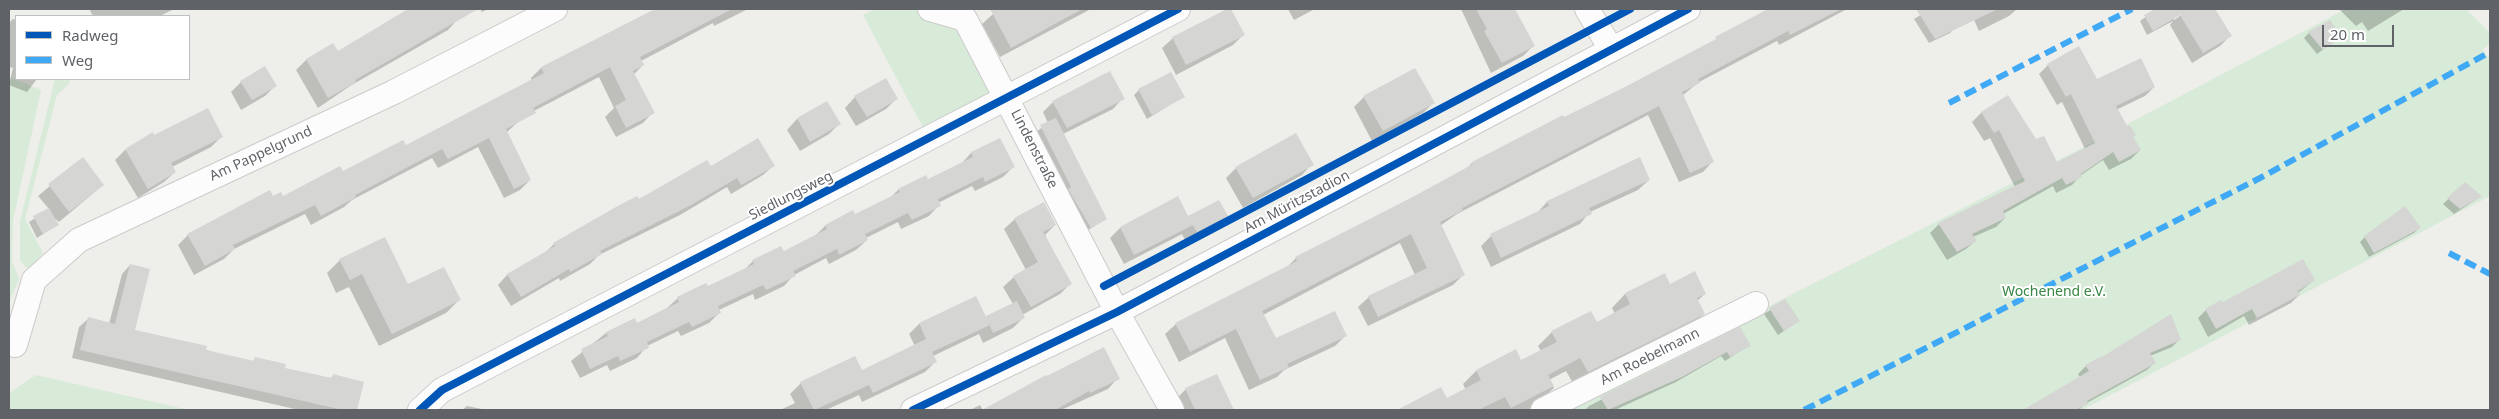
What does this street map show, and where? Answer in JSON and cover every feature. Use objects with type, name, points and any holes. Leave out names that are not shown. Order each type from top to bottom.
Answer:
[{"type":"street","name":"Am Pappelgrund","points":[[15,345],[34,280],[79,240],[394,92],[555,9]]},
{"type":"street","name":"Lindenstraße","points":[[930,9],[965,19],[1005,92],[1117,312]]},
{"type":"street","name":"Siedlungsweg","points":[[1005,92],[1147,9]]},
{"type":"street","name":"Siedlungsweg","points":[[420,410],[442,390],[1005,92],[1178,9]]},
{"type":"street","points":[[1587,9],[1611,49]]},
{"type":"street","name":"Am Müritzstadion","points":[[913,410],[1117,312],[1688,9]]},
{"type":"street","name":"Am Roebelmann","points":[[1543,410],[1756,304]]},
{"type":"street","points":[[1117,312],[1172,410]]},
{"type":"green space","points":[[875,9],[930,9],[965,19],[1008,99],[929,139],[863,15]]},
{"type":"green space","name":"Wochenend e.V.","points":[[2346,9],[2466,9],[2490,33],[2490,44],[2482,50],[2490,59],[2490,196],[2082,410],[1563,410],[2078,150]]},
{"type":"green space","points":[[9,77],[41,90],[13,221],[12,261],[19,279],[9,303]]},
{"type":"green space","points":[[55,80],[70,80],[69,84],[57,95],[25,219],[43,253],[30,268],[27,268],[20,261],[20,221]]},
{"type":"green space","points":[[36,375],[189,410],[9,410],[9,393]]},
{"type":"building","points":[[408,9],[478,9],[355,80],[356,82],[328,98],[306,59],[333,43],[338,51]]},
{"type":"building","points":[[655,9],[732,9],[640,57],[644,65],[633,71],[655,113],[626,128],[615,106],[626,100],[610,67],[533,108],[536,113],[506,129],[531,180],[514,189],[489,138],[448,159],[442,149],[355,195],[356,197],[321,216],[315,205],[233,245],[235,249],[205,266],[187,234],[270,190],[273,196],[281,192],[283,196],[340,166],[343,171],[403,140],[406,145],[544,73],[541,67]]},
{"type":"building","points":[[990,9],[1082,9],[1011,48]]},
{"type":"building","points":[[1227,9],[1231,9],[1245,35],[1186,65],[1172,37]]},
{"type":"building","points":[[1476,9],[1515,9],[1535,46],[1502,63],[1484,31],[1487,29]]},
{"type":"building","points":[[1768,9],[1841,9],[1790,35],[1788,31],[1698,79],[1700,83],[1682,92],[1714,162],[1690,173],[1659,106],[1462,208],[1463,210],[1440,222],[1465,275],[1378,317],[1368,296],[1427,268],[1411,234],[1262,311],[1276,338],[1335,311],[1347,336],[1287,364],[1289,367],[1260,380],[1236,329],[1190,352],[1175,323],[1297,261],[1295,257],[1411,198],[1473,164],[1472,162],[1563,115],[1564,117],[1625,87]]},
{"type":"building","points":[[1916,9],[1998,9],[1935,39]]},
{"type":"building","points":[[2155,9],[2215,9],[2232,36],[2203,53],[2180,15],[2153,31],[2144,15]]},
{"type":"building","points":[[2330,20],[2342,37],[2323,50],[2308,32]]},
{"type":"building","points":[[2079,46],[2097,79],[2141,58],[2155,87],[2116,106],[2127,126],[2130,125],[2136,135],[2133,137],[2141,150],[2119,162],[2113,152],[2081,174],[2082,177],[2066,185],[2062,178],[2003,211],[2006,218],[1972,234],[1977,241],[1957,252],[1938,223],[2025,181],[1999,130],[1994,133],[1981,112],[2008,95],[2036,139],[2044,136],[2057,162],[2095,143],[2071,94],[2066,97],[2047,64]]},
{"type":"building","points":[[265,66],[277,86],[252,100],[240,81]]},
{"type":"building","points":[[1415,68],[1435,103],[1383,131],[1363,96]]},
{"type":"building","points":[[1110,71],[1125,99],[1067,128],[1052,101]]},
{"type":"building","points":[[1171,72],[1185,97],[1152,115],[1138,89]]},
{"type":"building","points":[[886,78],[898,99],[867,117],[854,96]]},
{"type":"building","points":[[827,101],[841,124],[810,142],[797,118]]},
{"type":"building","points":[[208,108],[223,137],[171,163],[176,172],[148,189],[125,149],[153,132],[154,135]]},
{"type":"building","points":[[1056,118],[1107,219],[1091,228],[1068,189],[1071,187],[1040,125]]},
{"type":"building","points":[[1296,133],[1314,165],[1253,198],[1235,167]]},
{"type":"building","points":[[758,138],[775,166],[741,185],[737,178],[691,205],[600,251],[602,254],[570,272],[569,269],[521,297],[507,274],[555,246],[553,243],[616,207],[637,196],[639,199],[707,160],[711,166]]},
{"type":"building","points":[[1000,138],[1015,167],[985,182],[983,177],[938,199],[941,206],[912,220],[908,213],[865,234],[868,240],[839,255],[837,249],[793,271],[796,276],[766,290],[763,285],[718,306],[721,313],[692,327],[689,322],[647,342],[649,348],[620,361],[618,356],[590,369],[581,349],[608,336],[606,332],[635,318],[637,323],[679,302],[677,297],[706,283],[708,286],[754,264],[752,260],[781,246],[784,251],[827,229],[825,225],[853,210],[855,214],[900,192],[898,189],[926,175],[928,179],[973,157],[971,152]]},
{"type":"building","points":[[83,157],[104,185],[69,212],[48,184]]},
{"type":"building","points":[[1640,157],[1650,180],[1589,208],[1592,214],[1501,258],[1490,234],[1549,206],[1547,201]]},
{"type":"building","points":[[2465,182],[2482,196],[2460,209],[2447,198]]},
{"type":"building","points":[[1178,196],[1188,216],[1219,200],[1228,216],[1197,232],[1193,225],[1134,255],[1120,227]]},
{"type":"building","points":[[1044,202],[1056,225],[1043,232],[1072,284],[1031,307],[1013,276],[1038,262],[1014,218]]},
{"type":"building","points":[[2405,206],[2421,228],[2374,253],[2364,236]]},
{"type":"building","points":[[49,208],[59,225],[43,234],[33,216]]},
{"type":"building","points":[[385,237],[408,284],[444,267],[461,300],[392,334],[362,274],[350,280],[339,259]]},
{"type":"building","points":[[2303,259],[2315,280],[2298,291],[2300,295],[2257,318],[2252,309],[2216,329],[2205,309],[2221,300],[2223,302]]},
{"type":"building","points":[[130,264],[150,269],[135,330],[207,346],[206,350],[254,361],[255,357],[286,364],[285,368],[332,378],[333,374],[364,382],[357,410],[343,410],[80,350],[88,317],[115,324]]},
{"type":"building","points":[[1695,271],[1706,294],[1697,298],[1705,314],[1588,372],[1580,358],[1548,375],[1554,386],[1511,408],[1505,397],[1478,410],[1397,410],[1441,387],[1447,398],[1481,380],[1476,370],[1516,349],[1521,360],[1557,342],[1551,331],[1591,311],[1597,322],[1630,304],[1625,293],[1665,273],[1670,284]]},
{"type":"building","points":[[976,296],[990,325],[932,352],[937,362],[873,393],[869,385],[814,410],[800,382],[855,356],[862,370],[926,339],[919,323]]},
{"type":"building","points":[[1785,299],[1800,321],[1784,331],[1769,308]]},
{"type":"building","points":[[1017,301],[1025,318],[993,333],[986,316]]},
{"type":"building","points":[[2171,314],[2181,340],[2150,353],[2156,363],[2087,401],[2088,404],[2076,410],[2023,410],[2089,371],[2085,365],[2102,357]]},
{"type":"building","points":[[1740,327],[1751,346],[1730,357],[1727,352],[1682,377],[1608,410],[1600,397]]},
{"type":"building","points":[[1104,347],[1120,379],[1090,393],[1089,391],[1055,410],[982,410],[1046,375]]},
{"type":"building","points":[[1217,374],[1234,410],[1195,410],[1185,388]]},
{"type":"marked path","points":[[1949,103],[2132,9]]},
{"type":"marked path","points":[[1804,410],[2260,178],[2490,52]]},
{"type":"marked path","points":[[2449,253],[2490,274]]},
{"type":"cycle path","points":[[420,410],[442,390],[1178,9]]},
{"type":"cycle path","points":[[1104,286],[1630,9]]},
{"type":"cycle path","points":[[913,410],[1117,312],[1688,9]]}]
